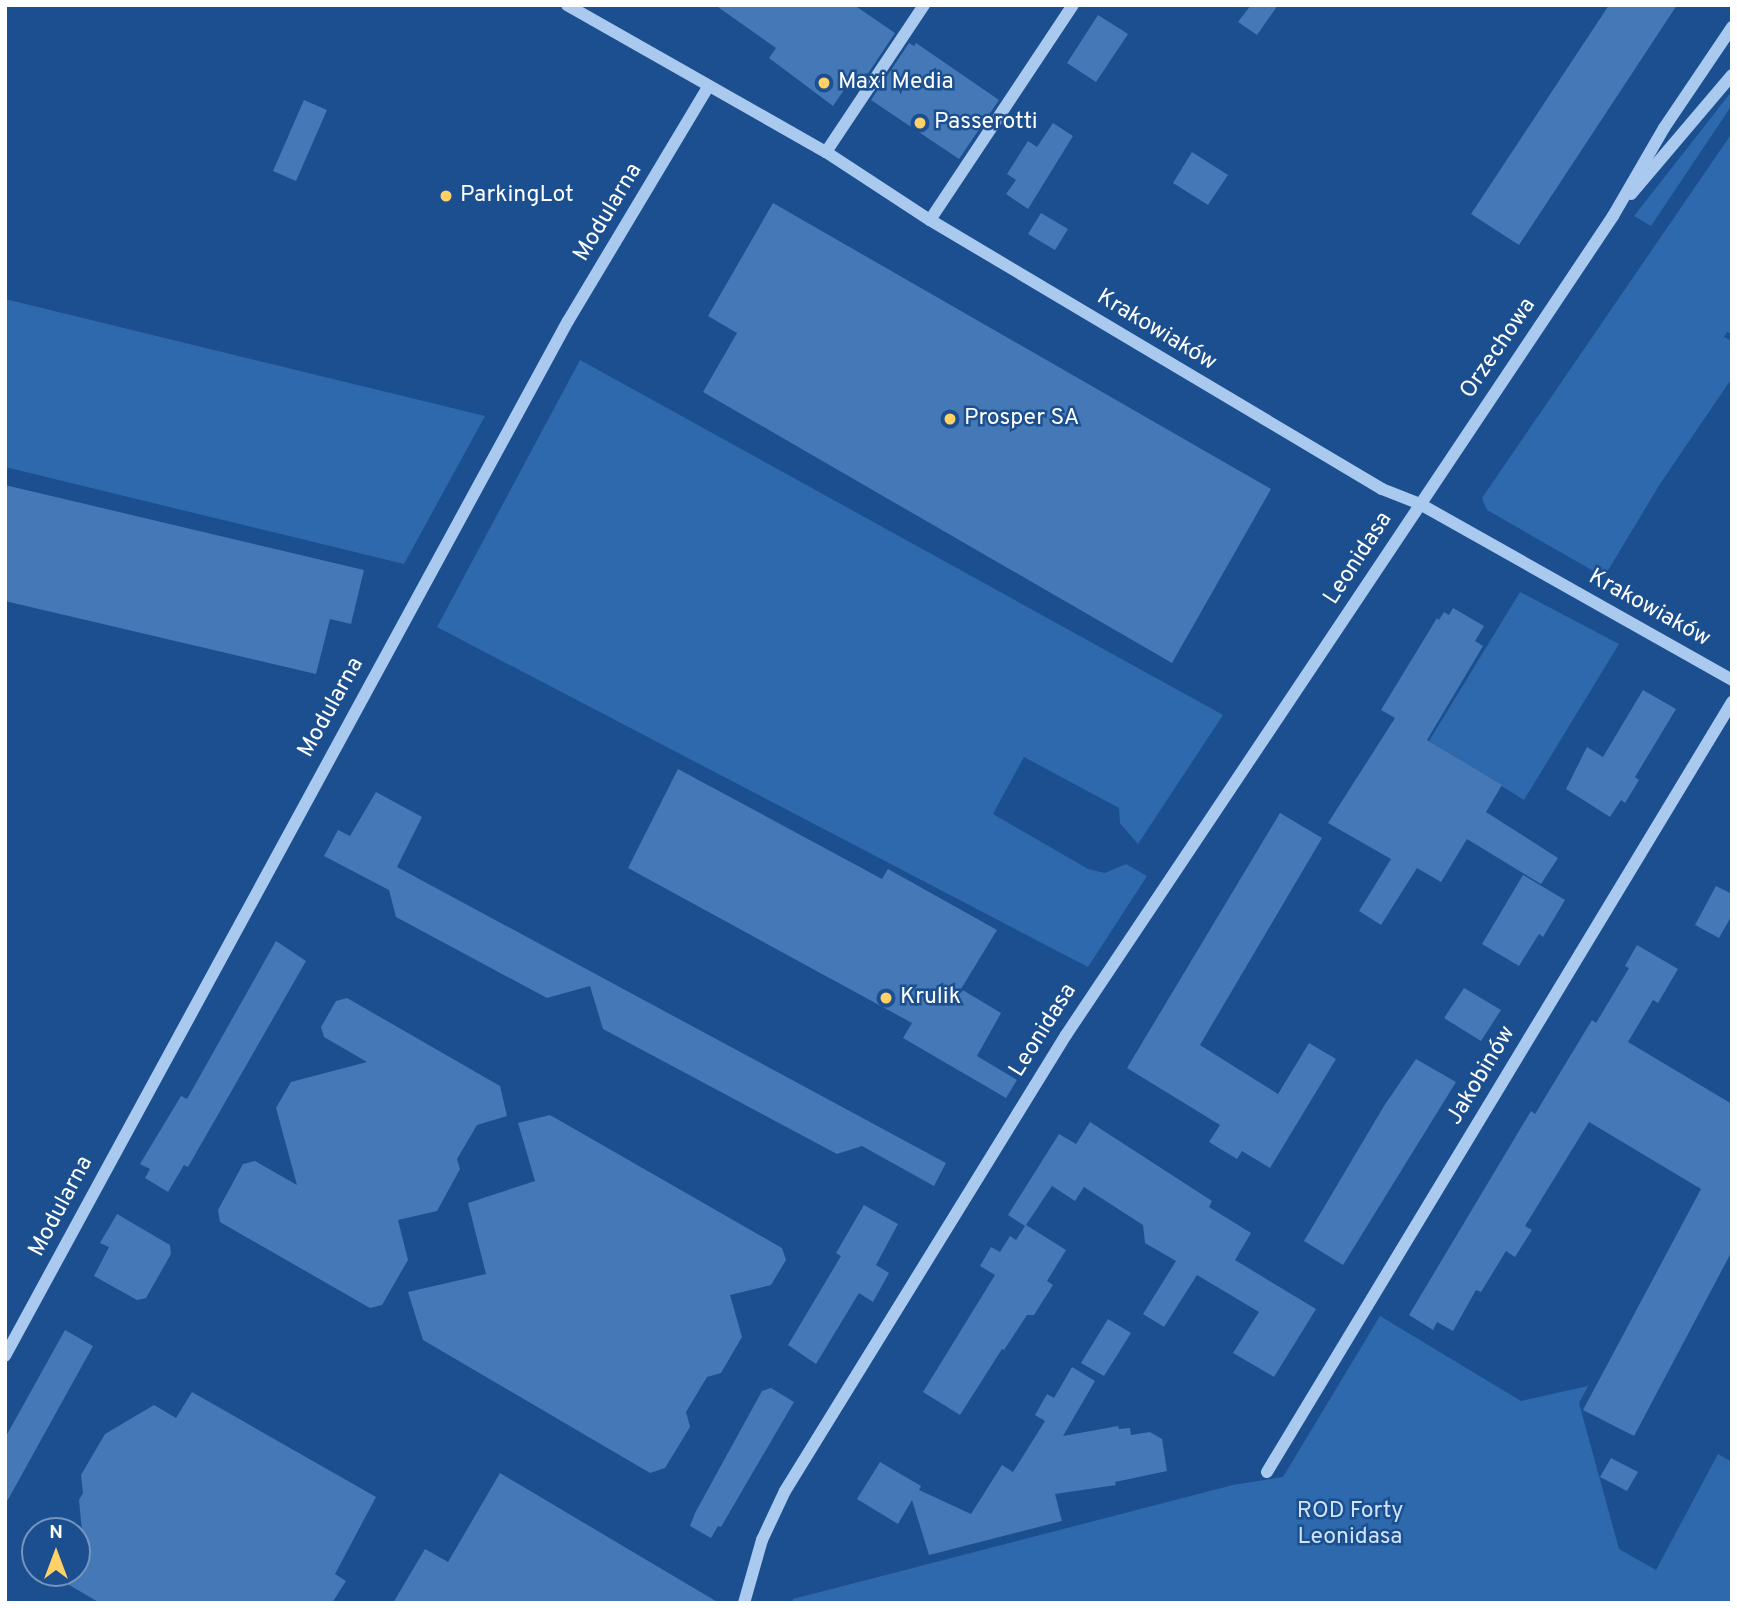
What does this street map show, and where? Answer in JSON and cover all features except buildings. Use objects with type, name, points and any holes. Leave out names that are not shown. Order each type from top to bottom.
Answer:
[{"type":"street","name":"Krakowiaków","points":[[567,5],[826,152],[930,220],[1370,482],[1420,504],[1732,680]]},
{"type":"street","points":[[826,152],[924,5]]},
{"type":"street","points":[[930,220],[1073,5]]},
{"type":"street","name":"Orzechowa","points":[[1420,504],[1613,216],[1664,128],[1732,27]]},
{"type":"street","name":"Orzechowa","points":[[1613,216],[1732,75]]},
{"type":"street","name":"Modularna","points":[[5,1356],[568,321],[708,87]]},
{"type":"street","name":"Leonidasa","points":[[744,1603],[762,1540],[785,1491],[1073,1023],[1420,504]]},
{"type":"street","name":"Jakobinów","points":[[1267,1472],[1732,702]]},
{"type":"green space","points":[[1732,91],[1732,105],[1651,226],[1634,216]]},
{"type":"green space","points":[[1732,133],[1732,334],[1727,332],[1724,337],[1732,341],[1732,378],[1660,484],[1604,577],[1487,510],[1482,498]]},
{"type":"green space","points":[[5,299],[485,416],[404,564],[5,467]]},
{"type":"green space","points":[[580,360],[1223,715],[1138,844],[1120,823],[1119,808],[1024,757],[993,814],[1088,869],[1105,873],[1126,864],[1147,876],[1088,967],[437,627]]},
{"type":"green space","points":[[1520,592],[1619,644],[1524,800],[1429,741]]},
{"type":"green space","name":"ROD Forty Leonidasa","points":[[1380,1316],[1521,1401],[1588,1386],[1579,1403],[1619,1549],[1656,1570],[1718,1454],[1732,1462],[1732,1603],[792,1603],[793,1599],[1233,1485],[1283,1477]]},
{"type":"place","name":"Maxi Media","points":[[824,83]]},
{"type":"place","name":"Passerotti","points":[[920,123]]},
{"type":"place","name":"ParkingLot","points":[[446,196]]},
{"type":"place","name":"Prosper SA","points":[[950,419]]},
{"type":"place","name":"Krulik","points":[[886,998]]}]
